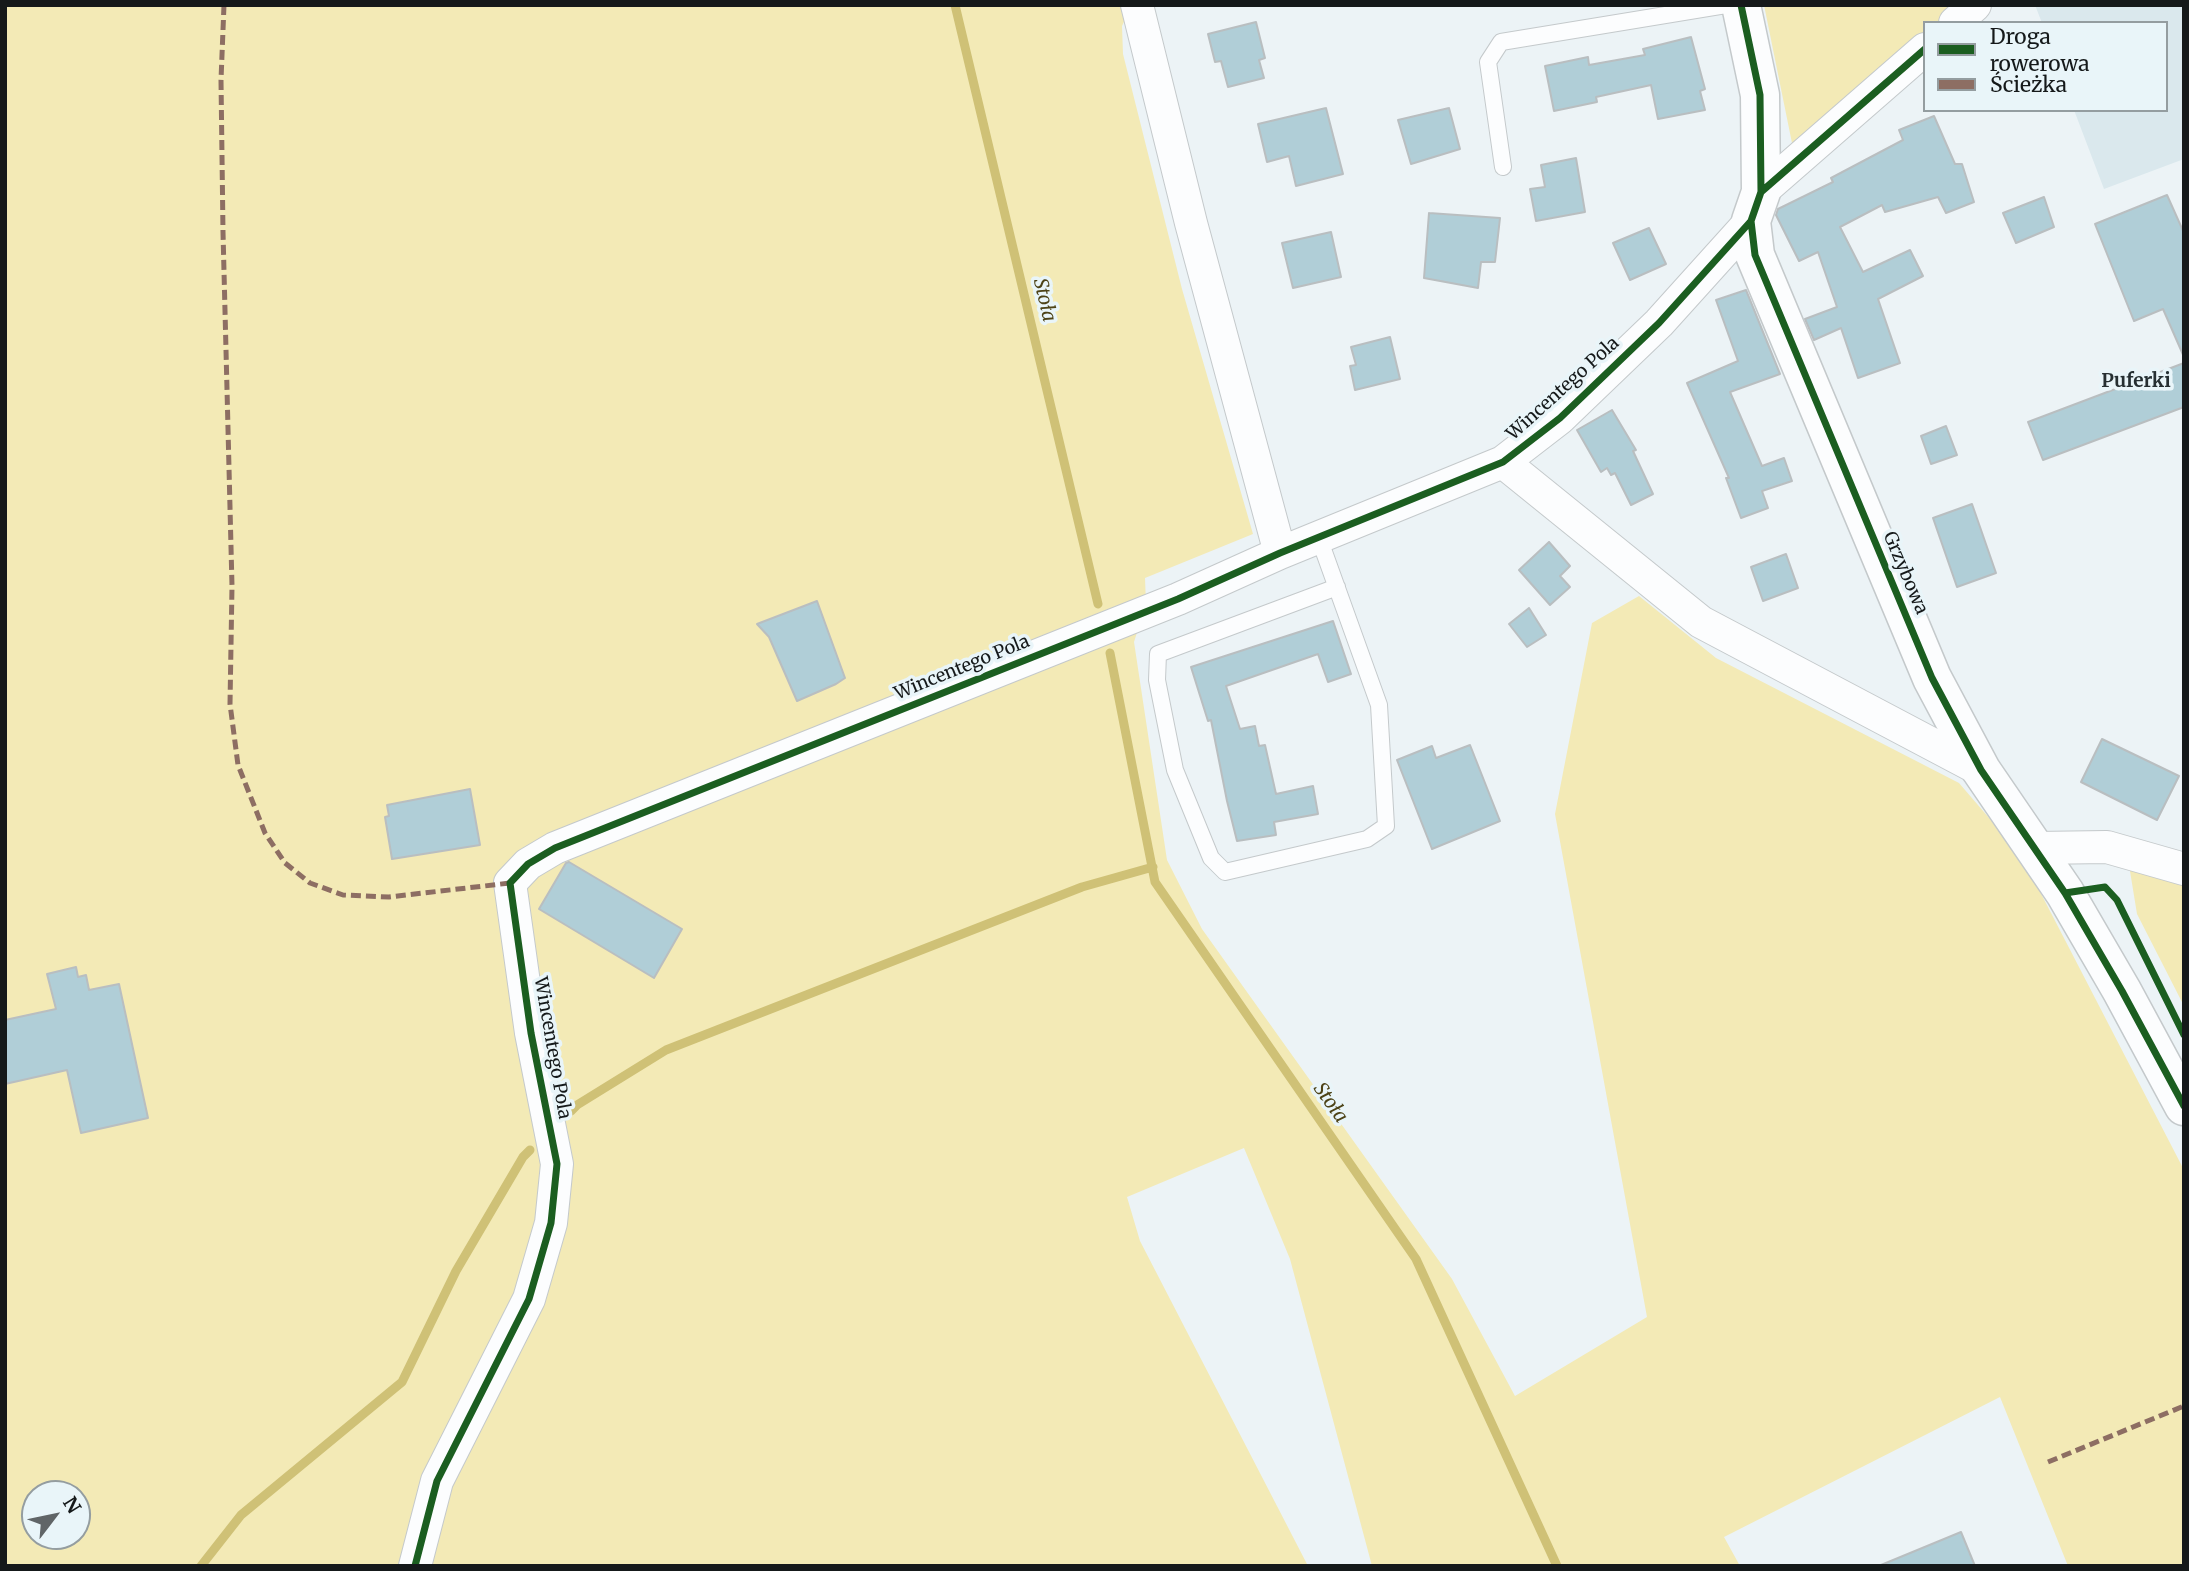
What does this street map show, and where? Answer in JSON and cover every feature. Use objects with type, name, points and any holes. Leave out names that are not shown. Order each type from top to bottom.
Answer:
[{"type":"street","points":[[1136,5],[1191,223],[1280,553]]},
{"type":"street","name":"Grzybowa","points":[[1741,5],[1760,95],[1755,255],[1932,678],[1981,770],[2066,893],[2184,1106]]},
{"type":"street","points":[[1957,21],[1975,5]]},
{"type":"street","name":"Wincentego Pola","points":[[415,1566],[437,1481],[529,1299],[551,1223],[557,1164],[531,1033],[510,883],[528,864],[555,848],[1178,599],[1280,553],[1503,462],[1560,418],[1659,323],[1756,206],[1923,51]]},
{"type":"street","points":[[1503,462],[1701,622],[1981,770]]},
{"type":"street","points":[[2035,848],[2107,847],[2184,869]]},
{"type":"lane","points":[[1503,167],[1488,62],[1501,42],[1726,5]]},
{"type":"lane","points":[[1319,538],[1337,587],[1379,705],[1385,826],[1367,839],[1225,872],[1211,858],[1175,770],[1157,680],[1158,654],[1337,587]]},
{"type":"shaded area","points":[[5,5],[1132,5],[1122,26],[1123,54],[1182,289],[1253,534],[1145,578],[1146,604],[1134,642],[1167,860],[1202,929],[1452,1279],[1515,1396],[1647,1317],[1555,814],[1592,623],[1639,596],[1716,658],[1959,783],[2021,855],[2184,1170],[2184,1566],[2068,1566],[2000,1397],[1724,1537],[1740,1566],[1372,1566],[1290,1259],[1244,1148],[1127,1197],[1140,1241],[1308,1566],[5,1566]]},
{"type":"shaded area","points":[[1764,5],[1962,5],[1943,21],[1923,21],[1923,39],[1793,148]]},
{"type":"shaded area","points":[[2035,5],[2184,5],[2184,159],[2104,189],[2075,112],[2168,112],[2168,21],[2041,21]]},
{"type":"shaded area","points":[[2129,865],[2184,883],[2184,1006],[2137,914]]},
{"type":"building","points":[[1256,22],[1265,58],[1259,60],[1264,78],[1228,87],[1221,61],[1215,62],[1208,34]]},
{"type":"building","points":[[1691,37],[1705,89],[1700,91],[1705,110],[1658,119],[1651,85],[1596,97],[1597,102],[1554,111],[1545,66],[1588,57],[1589,65],[1645,55],[1643,49]]},
{"type":"building","points":[[1326,108],[1343,174],[1296,186],[1289,156],[1267,162],[1258,124]]},
{"type":"building","points":[[1449,108],[1460,149],[1411,164],[1398,120]]},
{"type":"building","points":[[1934,116],[1955,164],[1962,164],[1974,202],[1946,213],[1938,197],[1885,212],[1882,205],[1840,227],[1863,272],[1910,250],[1923,276],[1878,299],[1900,363],[1858,378],[1841,328],[1814,340],[1805,319],[1837,307],[1818,252],[1799,261],[1776,215],[1778,209],[1833,182],[1831,178],[1903,140],[1899,130]]},
{"type":"building","points":[[1576,158],[1585,212],[1536,221],[1530,189],[1545,187],[1541,165]]},
{"type":"building","points":[[2167,195],[2184,233],[2184,357],[2163,309],[2134,321],[2095,224]]},
{"type":"building","points":[[2044,197],[2054,227],[2016,243],[2003,213]]},
{"type":"building","points":[[1429,213],[1500,218],[1495,262],[1481,262],[1478,288],[1424,278]]},
{"type":"building","points":[[1649,228],[1666,264],[1630,280],[1613,243]]},
{"type":"building","points":[[1331,232],[1341,277],[1293,288],[1282,243]]},
{"type":"building","points":[[1746,290],[1780,374],[1730,392],[1762,466],[1784,458],[1792,481],[1762,491],[1768,508],[1741,518],[1726,478],[1729,478],[1687,383],[1738,361],[1716,300]]},
{"type":"building","points":[[1390,337],[1400,379],[1355,390],[1350,366],[1356,365],[1351,347]]},
{"type":"building","points":[[2184,363],[2184,407],[2043,460],[2028,422]]},
{"type":"building","points":[[1612,410],[1636,450],[1633,451],[1653,494],[1631,505],[1615,473],[1611,475],[1607,468],[1601,472],[1577,430]]},
{"type":"building","points":[[1946,426],[1957,455],[1931,464],[1921,436]]},
{"type":"building","points":[[1972,504],[1996,573],[1957,587],[1933,518]]},
{"type":"building","points":[[1549,542],[1570,566],[1560,576],[1570,587],[1550,605],[1519,570]]},
{"type":"building","points":[[1786,554],[1798,588],[1763,601],[1751,567]]},
{"type":"building","points":[[817,601],[845,678],[797,701],[769,637],[757,624]]},
{"type":"building","points":[[1529,608],[1546,635],[1527,647],[1509,624]]},
{"type":"building","points":[[1333,621],[1351,674],[1328,682],[1318,654],[1226,686],[1240,729],[1255,726],[1259,746],[1265,745],[1276,794],[1313,786],[1318,814],[1274,822],[1276,835],[1237,841],[1211,720],[1208,721],[1191,667]]},
{"type":"building","points":[[2102,739],[2179,776],[2157,820],[2081,782]]},
{"type":"building","points":[[1470,745],[1500,821],[1432,849],[1397,760],[1432,746],[1436,758]]},
{"type":"building","points":[[470,789],[480,845],[392,859],[385,817],[389,816],[387,805]]},
{"type":"building","points":[[569,862],[682,929],[654,978],[539,909]]},
{"type":"building","points":[[76,967],[78,977],[86,975],[89,990],[119,984],[148,1118],[81,1133],[67,1070],[5,1084],[5,1020],[56,1009],[47,974]]},
{"type":"building","points":[[1961,1532],[1975,1566],[1881,1566],[1881,1565]]},
{"type":"waterway","name":"Stoła","points":[[955,5],[1098,604]]},
{"type":"waterway","name":"Stoła","points":[[1110,653],[1155,882],[1416,1259],[1557,1566]]},
{"type":"waterway","points":[[571,1111],[666,1050],[1082,887],[1153,867]]},
{"type":"waterway","points":[[201,1566],[241,1515],[402,1382],[456,1271],[523,1157],[530,1150]]},
{"type":"marked path","points":[[224,5],[221,80],[232,586],[230,704],[238,765],[265,833],[285,863],[310,883],[343,895],[389,897],[510,883]]},
{"type":"marked path","points":[[2048,1462],[2184,1406]]},
{"type":"cycle path","points":[[1741,5],[1760,95],[1761,192],[1751,221],[1755,255],[1932,678],[1981,770],[2065,893],[2184,1106]]},
{"type":"cycle path","points":[[1761,192],[1923,51]]},
{"type":"cycle path","points":[[415,1566],[437,1481],[529,1299],[551,1223],[557,1164],[531,1033],[510,883],[528,864],[555,848],[1178,599],[1280,553],[1503,462],[1560,418],[1659,323],[1751,221]]},
{"type":"cycle path","points":[[2065,893],[2105,887],[2117,900],[2184,1035]]},
{"type":"district","name":"Puferki","points":[[2136,382]]}]
